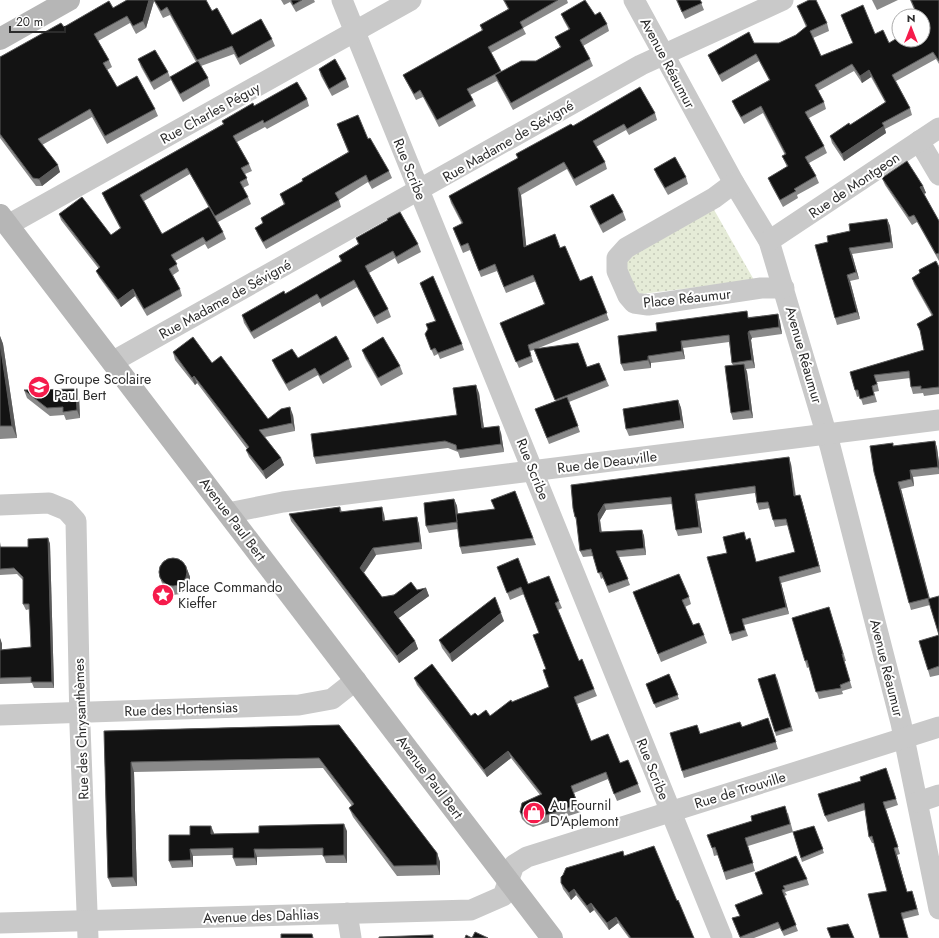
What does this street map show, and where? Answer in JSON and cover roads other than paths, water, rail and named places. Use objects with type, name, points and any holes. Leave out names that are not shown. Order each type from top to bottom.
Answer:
[{"type":"street","points":[[0,39],[69,0]]},
{"type":"street","name":"Rue Scribe","points":[[342,0],[356,31],[722,938]]},
{"type":"street","name":"Rue Charles Péguy","points":[[4,220],[412,0]]},
{"type":"street","name":"Avenue Réaumur","points":[[634,0],[734,183],[769,241],[826,434],[905,738],[939,909]]},
{"type":"street","name":"Rue Madame de Sévigné","points":[[112,362],[641,65],[783,0]]},
{"type":"street","name":"Rue de Montgeon","points":[[769,241],[939,128]]},
{"type":"street","points":[[920,141],[939,175]]},
{"type":"street","name":"Place Réaumur","points":[[734,183],[714,198],[626,248],[617,258],[617,271],[628,296],[634,303],[648,304],[760,288],[784,288]]},
{"type":"street","name":"Avenue Paul Bert","points":[[4,220],[552,938]]},
{"type":"street","name":"Rue de Deauville","points":[[228,514],[283,502],[939,420]]},
{"type":"street","name":"Rue des Chrysanthèmes","points":[[0,505],[49,503],[66,510],[76,521],[80,712],[88,929]]},
{"type":"street","name":"Rue des Hortensias","points":[[0,715],[298,705],[332,699],[356,680]]},
{"type":"street","name":"Rue de Trouville","points":[[508,881],[514,865],[526,857],[939,727]]},
{"type":"street","points":[[918,802],[939,795]]},
{"type":"street","name":"Avenue des Dahlias","points":[[0,923],[88,929],[347,913],[471,910],[503,896],[508,881]]},
{"type":"street","points":[[347,913],[351,938]]},
{"type":"place","name":"Groupe Scolaire Paul Bert","points":[[39,387]]},
{"type":"place","name":"Place Commando Kieffer","points":[[163,595]]},
{"type":"place","name":"Au Fournil D'Aplemont","points":[[534,813]]}]
